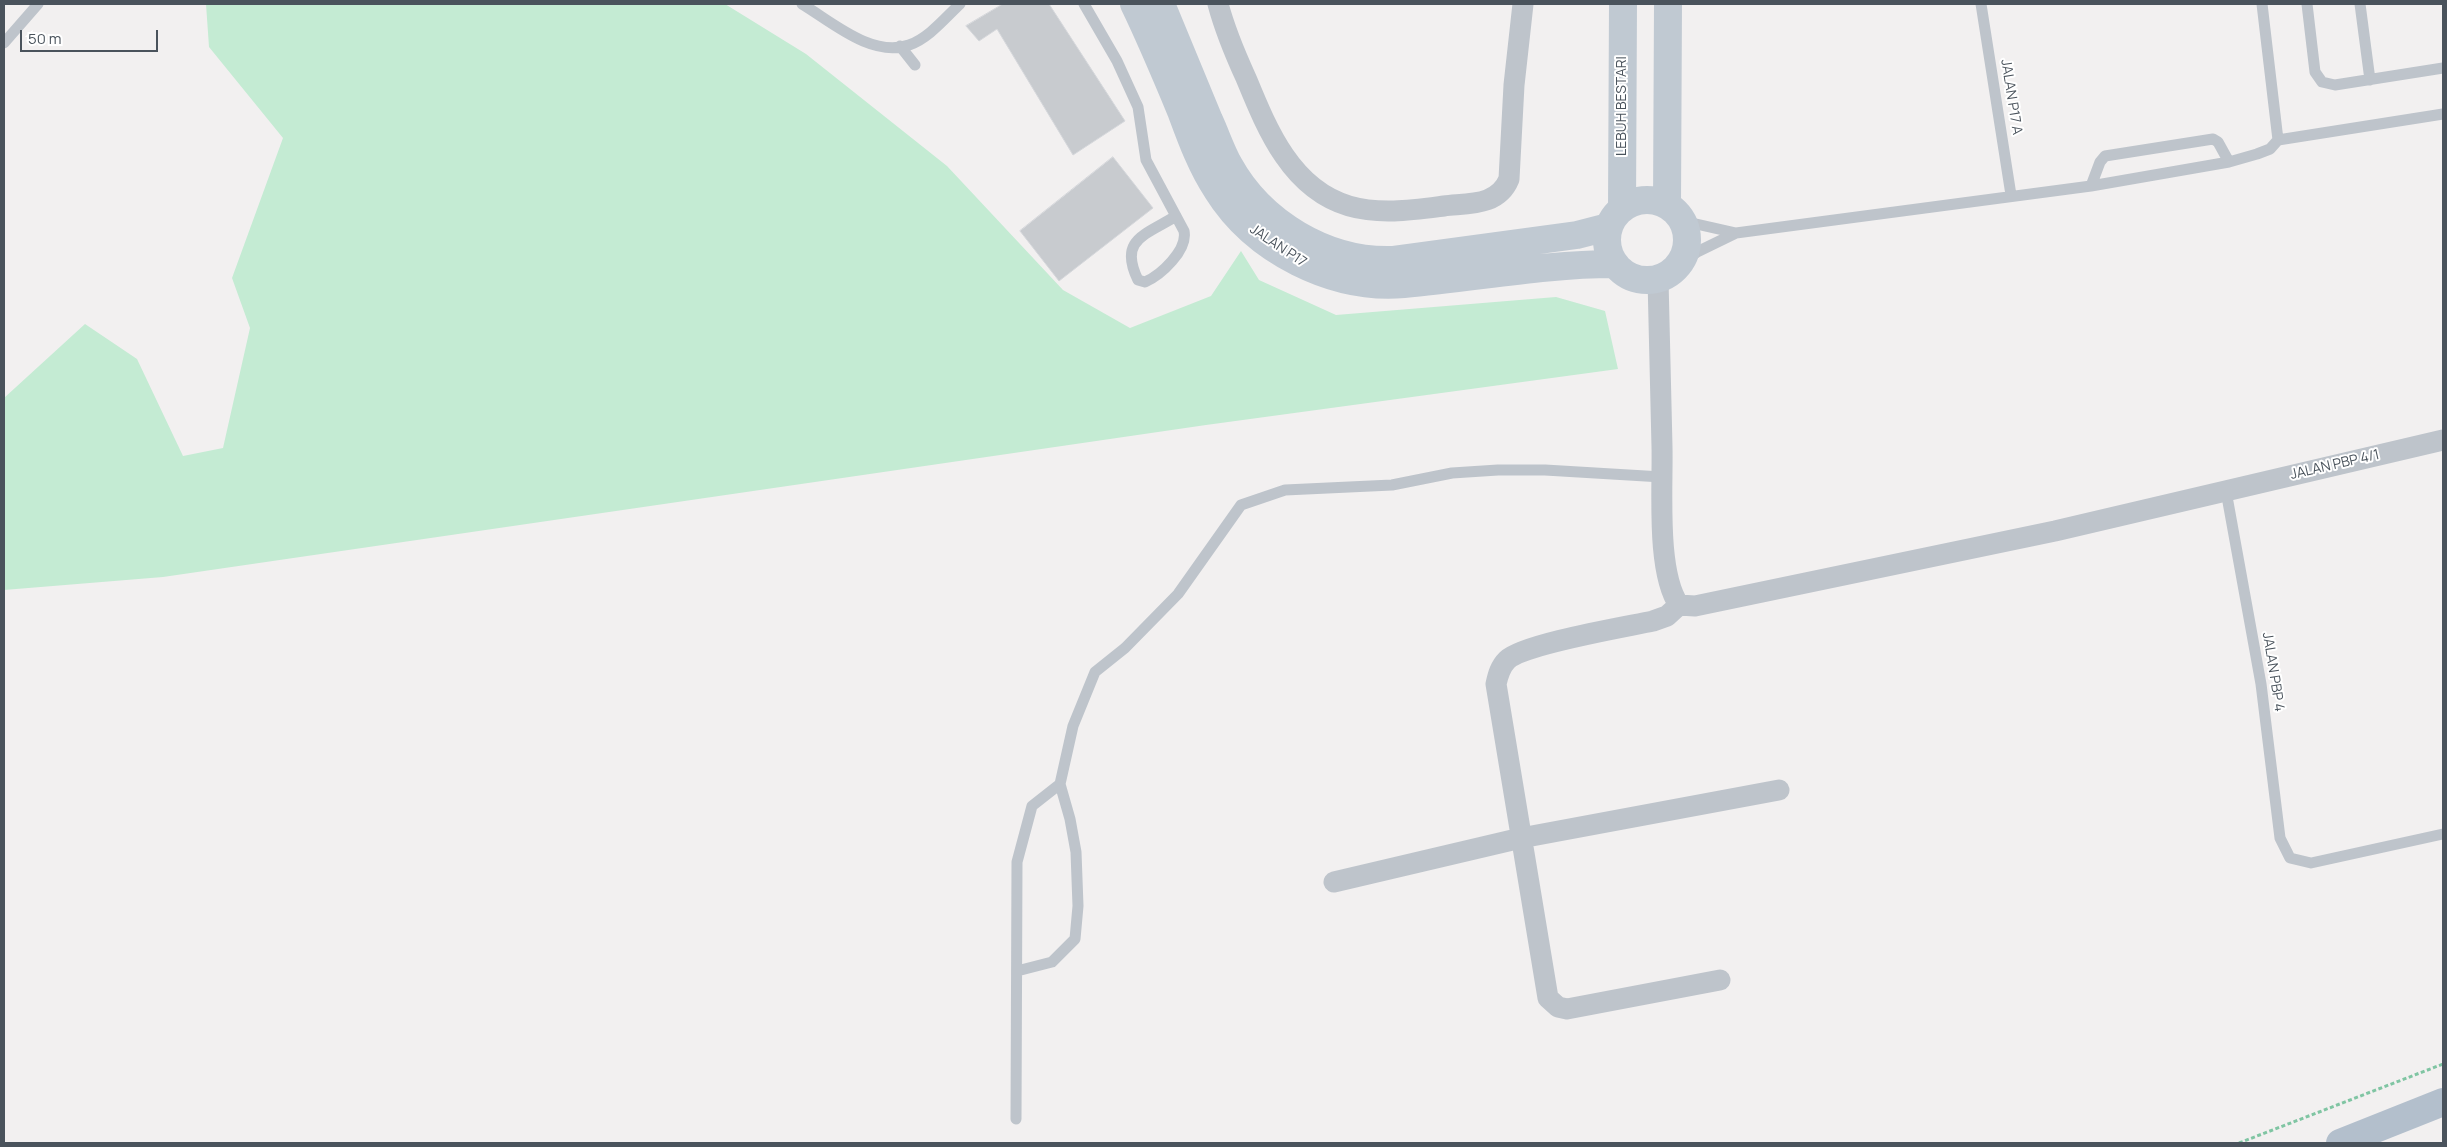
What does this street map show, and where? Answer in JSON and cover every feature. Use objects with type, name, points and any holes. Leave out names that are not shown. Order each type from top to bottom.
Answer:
[{"type":"main road","points":[[2340,1143],[2443,1102]]},
{"type":"street","name":"JALAN P17","points":[[1134,4],[1199,157],[1217,191],[1240,219],[1263,239],[1297,262],[1343,280],[1370,284],[1402,284],[1545,266],[1614,264]]},
{"type":"street","name":"JALAN P17","points":[[1161,4],[1229,165],[1258,203],[1287,227],[1319,246],[1347,256],[1372,261],[1392,260],[1577,235],[1615,217]]},
{"type":"street","points":[[1218,4],[1230,42],[1278,149],[1310,184],[1330,198],[1350,206],[1379,211],[1407,211],[1485,201],[1500,195],[1505,188],[1509,179],[1514,85],[1523,4]]},
{"type":"street","name":"LEBUH BESTARI","points":[[1615,217],[1623,4]]},
{"type":"street","points":[[1668,4],[1675,213],[1687,239],[1684,257],[1668,272],[1650,280],[1632,277],[1614,264],[1608,252],[1606,240],[1615,217],[1636,200],[1652,199],[1675,213]]},
{"type":"street","points":[[1668,272],[1662,507],[1667,574],[1671,593],[1679,605],[1667,616],[1652,622],[1549,644],[1515,654],[1506,660],[1499,671],[1496,684],[1544,988],[1548,998],[1553,1004],[1567,1009],[1720,980]]},
{"type":"street","name":"JALAN PBP 4/1","points":[[1679,605],[1695,606],[2055,531],[2443,440]]},
{"type":"street","points":[[1334,882],[1521,838],[1779,790]]},
{"type":"lane","points":[[4,43],[38,4]]},
{"type":"lane","points":[[802,4],[868,44],[890,48],[910,45],[931,31],[957,5]]},
{"type":"lane","points":[[1084,4],[1117,61],[1138,107],[1146,160],[1176,216],[1186,240],[1181,251],[1152,279],[1145,282],[1138,280],[1130,258],[1130,252],[1136,240],[1176,216]]},
{"type":"lane","name":"JALAN P17 A","points":[[1981,4],[2011,195]]},
{"type":"lane","points":[[2262,4],[2278,140]]},
{"type":"lane","points":[[2307,4],[2315,72],[2322,82],[2334,85],[2443,68]]},
{"type":"lane","points":[[2360,4],[2370,80]]},
{"type":"lane","points":[[900,46],[915,65]]},
{"type":"lane","points":[[1668,272],[1696,252],[1736,233],[2011,195],[2092,186],[2229,162],[2270,149],[2278,140],[2443,114]]},
{"type":"lane","points":[[2092,186],[2100,162],[2105,156],[2213,139],[2218,142],[2229,162]]},
{"type":"lane","points":[[1675,213],[1736,233]]},
{"type":"lane","points":[[1017,971],[1052,962],[1075,939],[1078,906],[1076,852],[1060,784],[1073,726],[1095,672],[1124,648],[1178,594],[1242,505],[1285,490],[1392,485],[1452,473],[1498,470],[1545,470],[1662,477]]},
{"type":"lane","name":"JALAN PBP 4","points":[[2226,491],[2261,684],[2280,838],[2290,858],[2311,863],[2443,834]]},
{"type":"lane","points":[[1016,1119],[1017,862],[1032,806],[1060,784]]},
{"type":"path","points":[[2239,1143],[2443,1064]]},
{"type":"green space","points":[[206,4],[725,4],[806,54],[947,166],[1063,290],[1130,328],[1211,296],[1241,251],[1259,280],[1336,315],[1556,297],[1605,311],[1618,369],[1206,425],[163,577],[4,590],[4,398],[85,324],[137,359],[183,456],[223,448],[250,328],[232,278],[283,138],[209,47]]},
{"type":"building","points":[[1003,4],[1049,4],[1125,121],[1073,155],[997,29],[979,41],[966,26]]},
{"type":"building","points":[[1113,157],[1153,208],[1059,281],[1020,231]]}]
